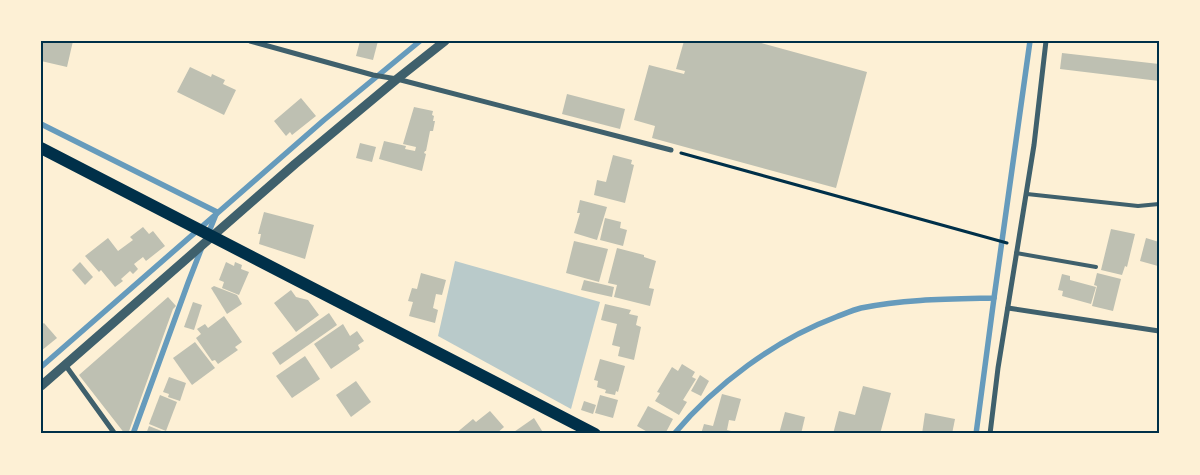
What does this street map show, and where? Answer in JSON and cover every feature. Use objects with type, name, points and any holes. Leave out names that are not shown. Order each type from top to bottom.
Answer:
[{"type":"main road","points":[[41,148],[595,434]]},
{"type":"street","points":[[250,41],[373,76],[397,79],[671,150]]},
{"type":"street","points":[[41,386],[212,236],[397,79],[445,41]]},
{"type":"street","points":[[990,434],[1016,252],[1027,194],[1046,41]]},
{"type":"street","points":[[1008,308],[1159,331]]},
{"type":"street","points":[[66,366],[115,434]]},
{"type":"lane","points":[[1027,194],[1138,206],[1159,204]]},
{"type":"lane","points":[[1016,252],[1096,267]]},
{"type":"path","points":[[671,150],[1018,246]]},
{"type":"shaded area","points":[[455,261],[600,302],[571,409],[438,336]]},
{"type":"building","points":[[41,41],[73,41],[67,67],[41,61]]},
{"type":"building","points":[[360,41],[378,41],[373,60],[356,56]]},
{"type":"building","points":[[684,41],[754,41],[867,72],[836,188],[652,138],[655,126],[634,120],[649,65],[684,74],[685,71],[676,69]]},
{"type":"building","points":[[1062,53],[1159,64],[1159,81],[1060,69]]},
{"type":"building","points":[[190,67],[211,77],[212,74],[225,80],[223,84],[236,90],[224,115],[177,92]]},
{"type":"building","points":[[567,94],[625,109],[620,129],[562,114]]},
{"type":"building","points":[[301,98],[316,116],[292,135],[290,132],[286,136],[274,121]]},
{"type":"building","points":[[414,107],[433,111],[433,121],[435,121],[424,153],[426,154],[422,171],[379,159],[384,141],[406,146],[405,149],[415,151],[416,147],[403,144]]},
{"type":"building","points":[[360,143],[376,147],[372,162],[356,158]]},
{"type":"building","points":[[613,155],[632,160],[631,164],[634,165],[625,203],[594,195],[597,180],[606,182]]},
{"type":"building","points":[[580,200],[607,207],[597,240],[574,233],[580,213],[577,213]]},
{"type":"building","points":[[264,212],[314,225],[305,259],[259,244],[261,234],[258,234]]},
{"type":"building","points":[[605,218],[621,222],[620,228],[627,230],[623,246],[600,240]]},
{"type":"building","points":[[143,227],[149,234],[153,231],[165,246],[146,261],[143,257],[134,264],[138,269],[133,274],[130,271],[121,279],[123,281],[115,287],[101,270],[99,272],[85,256],[108,238],[118,251],[133,240],[130,237]]},
{"type":"building","points":[[1111,229],[1135,234],[1127,267],[1125,266],[1122,275],[1101,270]]},
{"type":"building","points":[[1146,238],[1159,242],[1158,266],[1140,261]]},
{"type":"building","points":[[574,241],[608,249],[599,282],[566,273]]},
{"type":"building","points":[[617,248],[644,255],[644,257],[656,261],[649,288],[654,289],[650,306],[614,297],[617,285],[608,283]]},
{"type":"building","points":[[80,262],[93,277],[85,285],[72,270]]},
{"type":"building","points":[[226,262],[234,266],[235,262],[242,265],[241,269],[249,272],[239,295],[222,288],[224,282],[219,280]]},
{"type":"building","points":[[421,273],[446,280],[442,295],[436,294],[433,308],[438,310],[435,323],[409,316],[413,302],[408,301],[412,288],[417,289]]},
{"type":"building","points":[[1097,273],[1121,279],[1113,311],[1092,306],[1097,286],[1094,285]]},
{"type":"building","points":[[1062,274],[1070,276],[1070,280],[1096,287],[1091,304],[1062,296],[1063,291],[1058,290]]},
{"type":"building","points":[[584,280],[614,287],[612,297],[581,290]]},
{"type":"building","points":[[214,286],[237,295],[242,304],[227,314],[211,288]]},
{"type":"building","points":[[291,290],[296,297],[308,300],[319,315],[296,332],[274,303]]},
{"type":"building","points":[[168,297],[176,306],[173,309],[128,434],[125,434],[79,375]]},
{"type":"building","points":[[193,302],[202,305],[194,330],[184,327]]},
{"type":"building","points":[[605,304],[631,310],[629,314],[638,316],[636,325],[641,327],[634,360],[618,356],[620,347],[612,345],[617,324],[601,320]]},
{"type":"building","points":[[329,313],[337,325],[280,365],[272,353]]},
{"type":"building","points":[[224,316],[242,342],[235,347],[238,350],[218,364],[215,360],[212,361],[196,338],[201,334],[197,329],[205,324],[208,328]]},
{"type":"building","points":[[44,323],[57,338],[41,351],[41,325]]},
{"type":"building","points":[[343,324],[350,336],[357,331],[364,341],[358,345],[360,349],[331,369],[314,344]]},
{"type":"building","points":[[195,342],[215,368],[192,385],[173,358]]},
{"type":"building","points":[[305,356],[320,379],[292,398],[276,376]]},
{"type":"building","points":[[600,359],[625,366],[618,392],[616,391],[615,395],[605,393],[606,390],[597,387],[598,381],[594,380]]},
{"type":"building","points":[[682,364],[695,372],[692,377],[696,379],[683,400],[687,402],[679,415],[655,401],[660,393],[657,392],[672,367],[678,371]]},
{"type":"building","points":[[700,375],[709,381],[701,396],[691,391]]},
{"type":"building","points":[[169,377],[186,383],[180,401],[168,397],[169,394],[163,392]]},
{"type":"building","points":[[356,381],[371,402],[351,417],[336,395]]},
{"type":"building","points":[[863,386],[891,393],[880,434],[833,434],[839,411],[855,415]]},
{"type":"building","points":[[722,394],[741,399],[735,421],[729,420],[727,430],[731,431],[730,434],[701,434],[704,424],[713,426]]},
{"type":"building","points":[[160,395],[177,402],[166,431],[149,424]]},
{"type":"building","points":[[600,395],[618,400],[613,418],[595,413]]},
{"type":"building","points":[[584,401],[596,405],[593,414],[581,410]]},
{"type":"building","points":[[648,406],[673,419],[665,434],[651,434],[637,426]]},
{"type":"building","points":[[490,411],[504,427],[496,434],[455,434],[473,419],[476,422]]},
{"type":"building","points":[[785,412],[805,417],[801,434],[779,434]]},
{"type":"building","points":[[925,413],[955,419],[952,434],[922,434]]},
{"type":"building","points":[[534,418],[544,434],[511,434]]},
{"type":"building","points":[[149,426],[164,432],[163,434],[146,434]]},
{"type":"waterway","points":[[41,367],[324,120],[420,41]]},
{"type":"waterway","points":[[674,434],[708,398],[748,365],[791,338],[836,317],[861,308],[877,305],[927,300],[994,298],[1030,41]]},
{"type":"waterway","points":[[41,124],[217,212],[208,234]]},
{"type":"waterway","points":[[133,434],[202,247]]},
{"type":"waterway","points":[[976,434],[994,298]]}]
